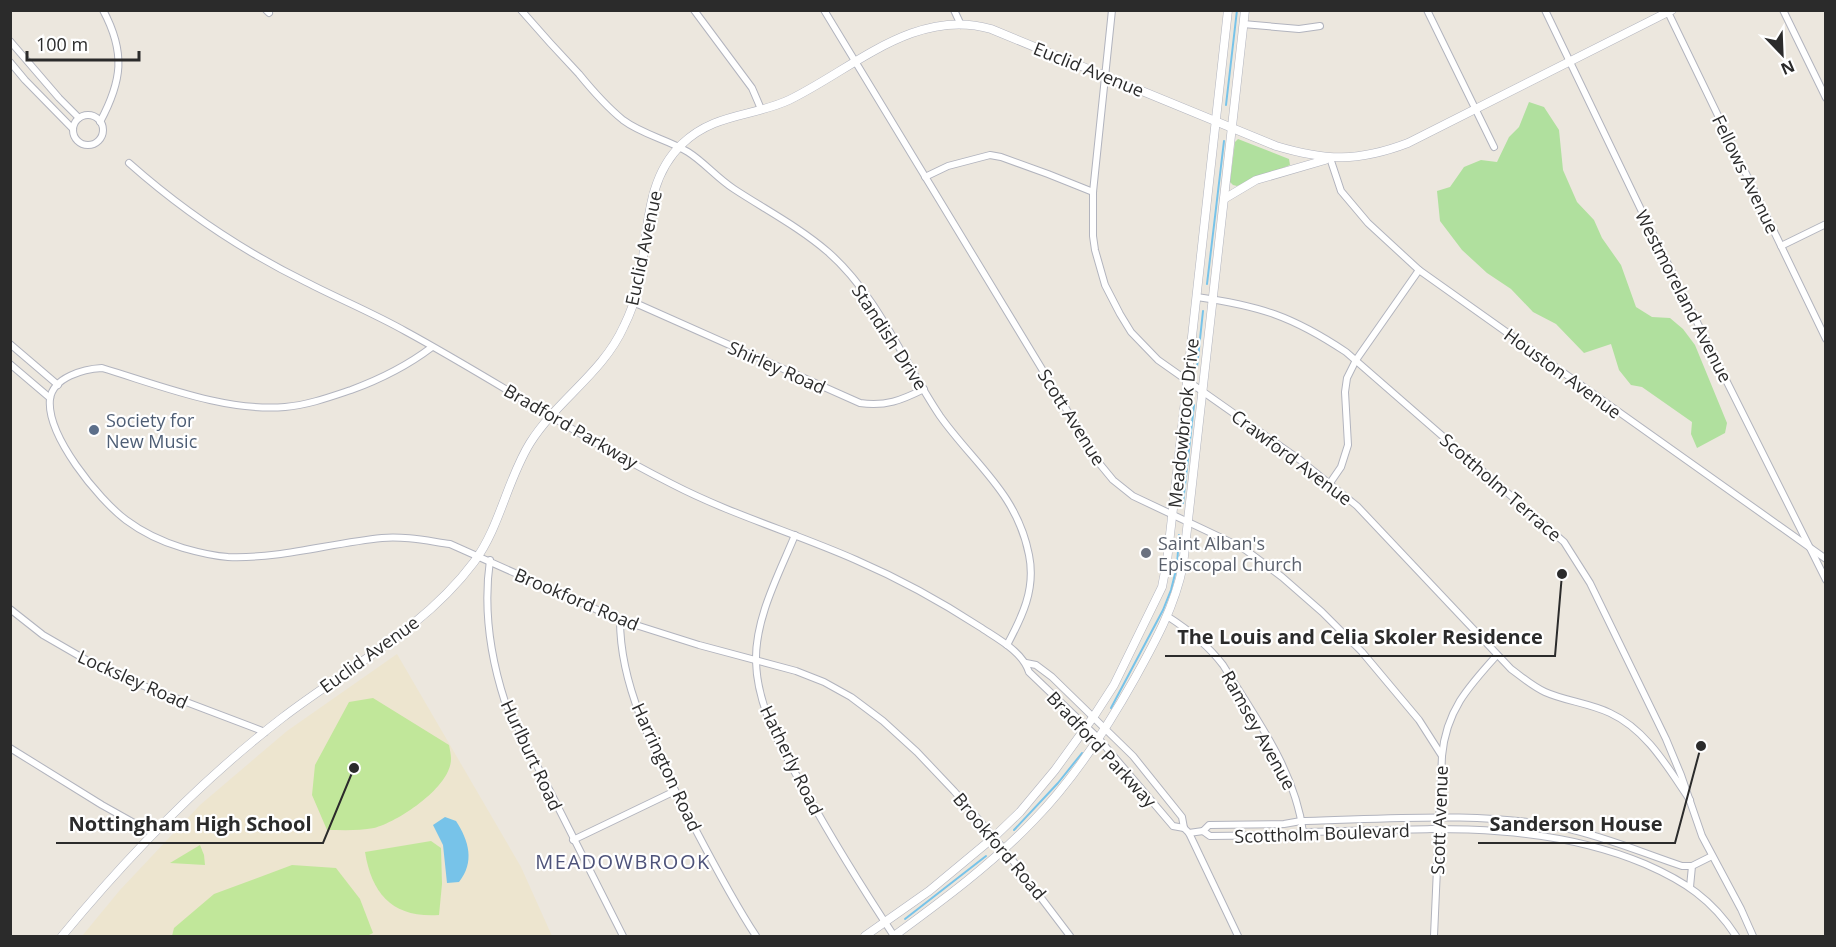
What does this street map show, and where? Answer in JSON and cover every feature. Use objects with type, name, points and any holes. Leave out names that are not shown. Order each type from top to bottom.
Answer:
[{"type":"street","points":[[100,122],[114,94],[120,67],[118,48],[103,10]]},
{"type":"street","name":"Standish Drive","points":[[521,10],[623,120],[641,131],[687,151],[732,188],[798,228],[829,253],[869,299],[941,417],[997,485],[1021,525],[1029,556],[1031,587],[1022,618],[1007,645]]},
{"type":"street","points":[[694,10],[752,88],[761,109]]},
{"type":"street","name":"Scott Avenue","points":[[824,10],[1099,464],[1113,480],[1133,496],[1244,548],[1282,577],[1322,612],[1382,674],[1419,720],[1442,756],[1434,936]]},
{"type":"street","points":[[954,10],[962,25]]},
{"type":"street","name":"Crawford Avenue","points":[[1112,10],[1093,192],[1093,236],[1105,285],[1131,332],[1153,356],[1202,393],[1300,460],[1357,506],[1497,655],[1532,686],[1547,693],[1604,710],[1628,725],[1658,753],[1690,800]]},
{"type":"street","name":"Meadowbrook Drive","points":[[865,936],[929,891],[994,837],[1020,812],[1087,727],[1114,685],[1162,587],[1167,561],[1228,10]]},
{"type":"street","name":"Meadowbrook Drive","points":[[894,936],[951,894],[1037,818],[1106,728],[1148,655],[1178,590],[1188,522],[1245,10]]},
{"type":"street","points":[[1427,10],[1494,147]]},
{"type":"street","name":"Westmoreland Avenue","points":[[1545,10],[1644,218],[1826,580]]},
{"type":"street","points":[[1783,10],[1826,98]]},
{"type":"street","name":"Euclid Avenue","points":[[62,936],[112,875],[152,833],[217,772],[264,732],[331,681],[408,629],[438,602],[479,556],[522,458],[550,415],[593,372],[612,349],[625,325],[638,287],[652,198],[662,172],[678,148],[705,126],[787,101],[904,35],[931,27],[962,25],[991,29],[1276,146],[1307,155],[1330,158],[1365,156],[1394,149],[1669,11]]},
{"type":"street","name":"Fellows Avenue","points":[[1669,11],[1826,339]]},
{"type":"street","points":[[1243,24],[1299,29],[1320,27]]},
{"type":"street","points":[[10,41],[58,98],[79,118]]},
{"type":"street","points":[[10,62],[25,81],[73,129]]},
{"type":"street","points":[[93,116],[100,122],[102,130],[100,138],[91,145],[79,142],[74,136],[73,129],[79,118],[93,116]]},
{"type":"street","points":[[925,177],[959,163],[990,155],[1001,157],[1093,192]]},
{"type":"street","name":"Euclid Avenue","points":[[1224,199],[1256,180],[1330,158]]},
{"type":"street","name":"Houston Avenue","points":[[1330,158],[1341,191],[1368,223],[1419,270],[1826,560]]},
{"type":"street","name":"Bradford Parkway","points":[[129,163],[156,187],[255,254],[306,282],[389,322],[673,485],[901,580],[940,601],[1007,645],[1026,663],[1029,672],[1099,739],[1173,826],[1184,828],[1189,833],[1238,936]]},
{"type":"street","points":[[1781,246],[1826,224]]},
{"type":"street","points":[[1330,483],[1347,453],[1345,392],[1347,378],[1356,360],[1419,270]]},
{"type":"street","name":"Scottholm Terrace","points":[[1197,297],[1242,303],[1287,317],[1319,333],[1356,360],[1564,542],[1590,583],[1674,757],[1695,818],[1712,856]]},
{"type":"street","name":"Shirley Road","points":[[633,302],[860,403],[889,404],[924,389]]},
{"type":"street","points":[[10,344],[58,385]]},
{"type":"street","points":[[10,364],[50,398],[58,385],[68,377],[88,369],[102,368],[197,397],[246,406],[284,407],[329,398],[375,381],[401,368],[432,347]]},
{"type":"street","name":"Brookford Road","points":[[50,398],[55,424],[67,452],[76,467],[104,500],[139,528],[179,547],[225,557],[241,557],[397,538],[450,544],[620,620],[815,678],[852,697],[917,752],[1004,849],[1070,936]]},
{"type":"street","name":"Hatherly Road","points":[[795,535],[758,632],[756,660],[759,684],[766,711],[785,753],[828,833],[894,936]]},
{"type":"street","name":"Hurlburt Road","points":[[490,561],[486,591],[489,644],[495,670],[517,728],[623,936]]},
{"type":"street","name":"Locksley Road","points":[[10,609],[43,635],[107,672],[264,732]]},
{"type":"street","name":"Ramsey Avenue","points":[[1167,616],[1196,636],[1223,665],[1288,776],[1298,802],[1303,832]]},
{"type":"street","name":"Harrington Road","points":[[620,620],[620,636],[629,683],[646,729],[710,858],[756,936]]},
{"type":"street","points":[[1442,756],[1446,729],[1457,703],[1468,686],[1497,655]]},
{"type":"street","name":"Bradford Parkway","points":[[1026,663],[1036,665],[1044,671],[1106,728],[1157,784],[1182,817],[1184,828]]},
{"type":"street","points":[[10,748],[102,806],[152,833]]},
{"type":"street","points":[[573,840],[675,790]]},
{"type":"street","name":"Scottholm Boulevard","points":[[1189,833],[1203,831],[1209,825],[1284,824],[1301,821],[1502,819],[1565,828],[1615,841],[1682,866],[1692,866]]},
{"type":"street","name":"Scottholm Boulevard","points":[[1203,831],[1210,836],[1292,835],[1303,832],[1499,831],[1530,833],[1562,839],[1622,855],[1676,878],[1690,887],[1715,910],[1736,936]]},
{"type":"street","points":[[1690,887],[1692,866],[1712,856],[1753,936]]},
{"type":"shaded area","points":[[397,654],[521,867],[552,936],[82,936],[120,890],[200,805],[287,731]]},
{"type":"green space","points":[[1529,102],[1544,107],[1559,130],[1563,170],[1577,202],[1594,220],[1602,238],[1621,265],[1636,307],[1652,317],[1670,318],[1683,329],[1695,345],[1727,423],[1725,433],[1697,448],[1691,434],[1692,422],[1642,387],[1631,385],[1619,370],[1611,344],[1584,353],[1556,324],[1533,312],[1511,289],[1487,273],[1462,250],[1440,221],[1437,191],[1450,187],[1464,167],[1481,160],[1497,162],[1509,137],[1519,127]]},
{"type":"green space","points":[[1238,139],[1289,159],[1290,165],[1237,186],[1233,185],[1230,182],[1235,142]]},
{"type":"green space","points":[[373,698],[449,745],[451,759],[449,770],[433,792],[396,819],[368,829],[327,830],[312,795],[315,765],[349,702]]},
{"type":"green space","points":[[431,841],[441,848],[442,884],[439,915],[423,915],[397,908],[379,892],[368,867],[365,852]]},
{"type":"green space","points":[[200,845],[205,865],[170,863]]},
{"type":"green space","points":[[292,865],[336,868],[360,899],[373,933],[367,936],[172,936],[174,928],[214,894]]},
{"type":"water","points":[[445,817],[456,821],[467,844],[469,859],[459,882],[447,883],[443,845],[433,825]]},
{"type":"waterway","points":[[1226,105],[1237,10]]},
{"type":"waterway","points":[[1207,284],[1224,141]]},
{"type":"waterway","points":[[1197,367],[1203,311]]},
{"type":"waterway","points":[[1183,503],[1194,405]]},
{"type":"waterway","points":[[1111,708],[1163,610],[1171,590],[1177,566],[1179,535]]},
{"type":"waterway","points":[[1014,830],[1058,783],[1082,753]]},
{"type":"waterway","points":[[905,919],[986,856]]},
{"type":"place","name":"Society for New Music","points":[[94,430]]},
{"type":"place","name":"Saint Alban's Episcopal Church","points":[[1146,553]]},
{"type":"place","name":"The Louis and Celia Skoler Residence","points":[[1562,574]]},
{"type":"place","name":"Sanderson House","points":[[1701,746]]},
{"type":"place","name":"Nottingham High School","points":[[354,768]]},
{"type":"district","name":"MEADOWBROOK","points":[[623,861]]}]
